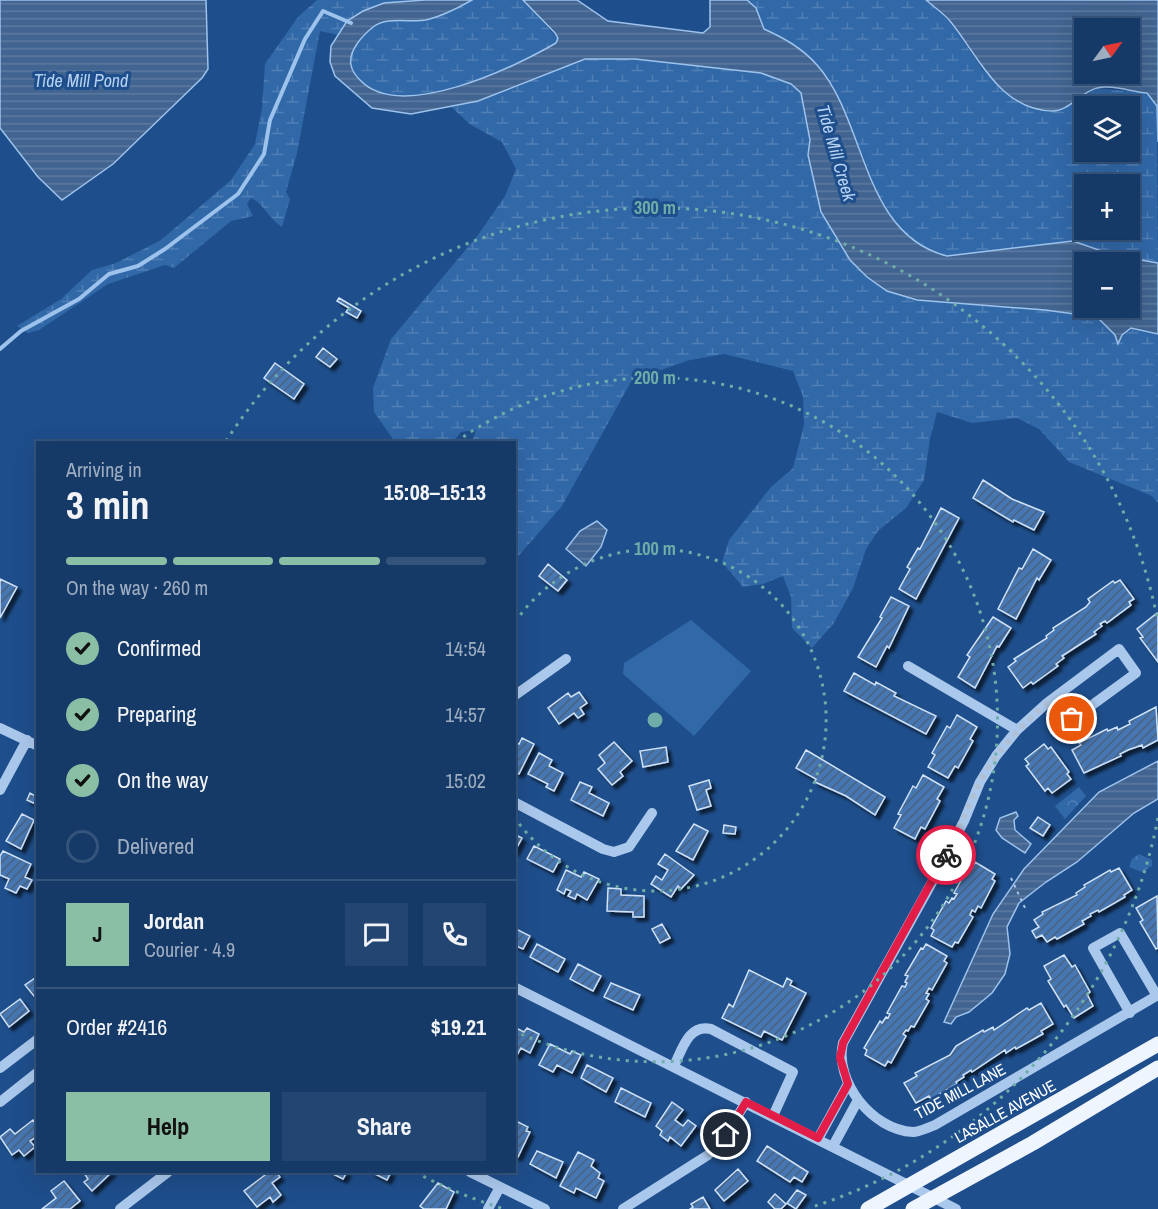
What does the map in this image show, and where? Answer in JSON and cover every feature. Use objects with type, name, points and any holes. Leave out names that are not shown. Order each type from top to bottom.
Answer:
[{"type":"main road","name":"LASALLE AVENUE","points":[[868,1209],[1020,1125],[1158,1044]]},
{"type":"main road","points":[[913,1209],[1033,1143],[1158,1068]]},
{"type":"street","name":"TIDE MILL LANE","points":[[1047,703],[1058,705],[1072,719],[1136,673],[1119,649],[1047,703],[1017,730],[996,756],[980,782],[964,821],[930,887],[843,1043],[840,1058],[848,1084],[858,1100],[889,1125],[914,1132],[935,1125],[1130,1013],[1157,995],[1120,933],[1093,948],[1130,1013]]},
{"type":"street","points":[[516,695],[566,659]]},
{"type":"street","points":[[908,666],[1017,730]]},
{"type":"street","points":[[0,728],[36,745]]},
{"type":"street","points":[[0,790],[27,740]]},
{"type":"street","points":[[516,803],[603,849],[614,852],[629,847],[652,813]]},
{"type":"street","points":[[516,988],[956,1209]]},
{"type":"street","points":[[674,1066],[691,1033],[700,1028],[711,1029],[793,1072],[773,1116]]},
{"type":"street","points":[[0,1068],[36,1041]]},
{"type":"street","points":[[0,1102],[36,1074]]},
{"type":"street","points":[[818,1138],[848,1084]]},
{"type":"street","points":[[833,1146],[858,1100]]},
{"type":"street","points":[[622,1209],[708,1155],[726,1135],[746,1102]]},
{"type":"street","points":[[120,1209],[167,1173]]},
{"type":"street","points":[[472,1173],[545,1209]]},
{"type":"street","points":[[488,1209],[500,1186]]},
{"type":"path","points":[[1011,878],[1025,908]]},
{"type":"green space","points":[[317,0],[425,0],[388,3],[363,11],[349,21],[338,35],[320,31],[297,153],[286,192],[290,199],[282,227],[259,203],[251,198],[247,204],[253,216],[231,221],[174,268],[165,265],[108,284],[39,330],[28,333],[17,326],[61,299],[92,270],[116,263],[161,240],[231,180],[255,144],[262,108],[265,64],[298,17]]},
{"type":"green space","points":[[472,0],[523,0],[558,39],[556,43],[487,77],[429,94],[402,96],[378,92],[354,73],[351,60],[354,49],[373,27],[399,20],[426,20],[450,12]]},
{"type":"green space","points":[[747,0],[926,0],[950,22],[983,70],[1003,91],[1022,103],[1064,108],[1074,102],[1074,162],[1140,162],[1140,96],[1084,96],[1098,88],[1147,93],[1157,106],[1158,263],[1140,260],[1140,252],[1104,252],[1073,241],[947,256],[930,251],[913,241],[895,221],[879,197],[846,113],[764,29],[756,8]]},
{"type":"green space","points":[[585,59],[635,59],[761,73],[791,84],[802,93],[810,140],[808,155],[821,212],[850,260],[867,277],[887,291],[917,300],[1045,310],[1074,314],[1074,318],[1098,318],[1115,335],[1118,343],[1122,335],[1131,328],[1158,334],[1158,503],[1152,496],[1069,462],[1039,429],[1017,418],[972,423],[937,412],[930,439],[924,480],[906,508],[878,531],[866,549],[853,588],[834,623],[812,648],[792,628],[791,597],[783,576],[763,584],[743,587],[722,562],[729,540],[771,487],[793,468],[804,425],[803,397],[793,371],[724,354],[690,360],[632,380],[562,506],[516,559],[516,441],[472,441],[476,430],[461,432],[454,441],[394,441],[374,412],[373,388],[391,339],[478,235],[505,196],[516,169],[502,142],[471,125],[451,107],[478,101]]},
{"type":"green space","points":[[691,620],[751,671],[694,736],[623,674],[624,663]]},
{"type":"green space","points":[[1079,787],[1086,796],[1065,819],[1055,806]]},
{"type":"green space","points":[[1139,854],[1152,860],[1152,866],[1142,872],[1129,867],[1132,859]]},
{"type":"water","name":"Tide Mill Pond","points":[[0,0],[206,0],[208,69],[202,78],[113,164],[62,200],[38,177],[0,128]]},
{"type":"water","name":"Tide Mill Creek","points":[[472,0],[456,9],[426,20],[392,21],[379,24],[369,30],[357,44],[352,54],[351,65],[357,77],[378,92],[402,96],[429,94],[458,87],[514,65],[556,43],[558,38],[555,33],[523,0],[577,0],[608,21],[703,33],[710,27],[710,0],[747,0],[756,8],[764,29],[792,44],[817,65],[833,88],[846,115],[881,201],[897,225],[919,244],[947,256],[1073,241],[1104,252],[1074,252],[1074,314],[917,300],[887,291],[867,277],[850,260],[821,212],[808,155],[810,140],[801,93],[791,84],[761,73],[635,59],[585,59],[478,101],[411,114],[372,108],[335,76],[330,62],[331,46],[347,21],[363,11],[384,3]]},
{"type":"water","points":[[926,0],[1158,0],[1158,142],[1157,106],[1147,93],[1097,88],[1082,96],[1074,96],[1074,101],[1064,108],[1053,111],[1035,109],[1018,102],[992,79],[950,21]]},
{"type":"water","points":[[1140,260],[1158,263],[1158,334],[1131,328],[1122,335],[1118,344],[1115,335],[1098,318],[1140,318]]},
{"type":"water","points":[[597,521],[607,530],[601,547],[586,566],[566,549],[580,531]]},
{"type":"water","points":[[1158,761],[1158,799],[1134,813],[1077,862],[1019,903],[1007,927],[1010,954],[1005,974],[992,993],[969,1012],[956,1017],[951,1024],[944,1022],[993,914],[1024,869],[1099,792]]},
{"type":"water","points":[[1016,812],[1018,816],[1014,820],[1015,830],[1031,844],[1025,853],[1002,838],[996,830],[1000,818]]},
{"type":"building","points":[[339,298],[361,311],[357,318],[346,312],[349,308],[337,301]]},
{"type":"building","points":[[323,348],[337,359],[330,367],[316,357]]},
{"type":"building","points":[[275,363],[304,384],[294,399],[264,378]]},
{"type":"building","points":[[983,480],[1012,499],[1044,512],[1034,530],[1014,520],[1013,522],[973,498]]},
{"type":"building","points":[[941,508],[959,518],[916,599],[899,589],[910,569],[907,567],[918,548],[920,549]]},
{"type":"building","points":[[1033,549],[1051,560],[1039,580],[1037,578],[1016,619],[998,609],[1019,568],[1022,569]]},
{"type":"building","points":[[548,564],[567,580],[558,591],[539,576]]},
{"type":"building","points":[[0,579],[17,587],[0,618]]},
{"type":"building","points":[[1120,580],[1134,599],[1129,602],[1131,605],[1107,623],[1105,621],[1100,624],[1102,626],[1094,632],[1096,634],[1062,656],[1064,658],[1056,664],[1058,666],[1033,684],[1031,682],[1023,688],[1008,667],[1016,661],[1014,659],[1047,638],[1046,636],[1054,630],[1053,628],[1086,607],[1090,602],[1088,599],[1113,581],[1115,583]]},
{"type":"building","points":[[891,597],[909,606],[889,648],[887,646],[876,667],[858,657],[882,618],[880,617]]},
{"type":"building","points":[[1157,613],[1158,662],[1140,638],[1143,637],[1137,629]]},
{"type":"building","points":[[993,617],[1011,628],[999,647],[997,646],[975,688],[958,677],[970,657],[967,655]]},
{"type":"building","points":[[854,673],[875,685],[876,682],[896,693],[894,696],[936,716],[926,734],[844,691]]},
{"type":"building","points":[[579,692],[587,703],[580,708],[584,714],[578,718],[574,713],[559,724],[548,708],[568,693],[571,697]]},
{"type":"building","points":[[1156,707],[1158,740],[1143,748],[1142,745],[1128,750],[1120,754],[1121,756],[1084,773],[1072,750],[1081,745],[1079,743],[1107,729],[1108,731],[1117,727],[1118,730],[1130,724],[1129,721]]},
{"type":"building","points":[[957,715],[977,727],[970,739],[973,741],[958,768],[955,766],[948,778],[928,767],[935,755],[932,753],[947,726],[950,728]]},
{"type":"building","points":[[522,738],[534,744],[519,774],[516,772],[516,743],[519,744]]},
{"type":"building","points":[[614,742],[632,761],[620,772],[623,776],[612,785],[598,769],[605,763],[599,755]]},
{"type":"building","points":[[1044,744],[1048,749],[1051,747],[1069,772],[1067,774],[1071,779],[1052,793],[1048,788],[1045,791],[1026,766],[1029,764],[1025,759]]},
{"type":"building","points":[[666,747],[668,762],[643,767],[640,751]]},
{"type":"building","points":[[806,750],[885,797],[875,815],[846,796],[815,782],[816,779],[796,768]]},
{"type":"building","points":[[539,753],[552,760],[549,766],[563,773],[554,791],[546,787],[548,784],[528,774]]},
{"type":"building","points":[[923,775],[944,787],[937,799],[940,801],[925,829],[921,827],[915,839],[894,828],[901,815],[898,814],[913,786],[916,788]]},
{"type":"building","points":[[709,780],[711,788],[706,790],[711,806],[697,810],[689,786]]},
{"type":"building","points":[[580,782],[592,787],[589,793],[609,803],[603,816],[571,800]]},
{"type":"building","points":[[30,793],[35,796],[36,794],[36,804],[27,800]]},
{"type":"building","points":[[22,814],[34,820],[21,849],[6,841]]},
{"type":"building","points":[[1038,817],[1050,825],[1043,836],[1030,828]]},
{"type":"building","points":[[694,824],[708,831],[693,860],[676,851]]},
{"type":"building","points":[[724,825],[736,827],[735,834],[723,833]]},
{"type":"building","points":[[516,835],[522,838],[516,849]]},
{"type":"building","points":[[534,846],[560,859],[553,872],[527,859]]},
{"type":"building","points":[[3,851],[31,864],[25,877],[32,880],[27,889],[20,886],[16,893],[5,888],[9,879],[0,875],[0,856]]},
{"type":"building","points":[[665,854],[694,875],[681,889],[678,886],[671,897],[651,884],[656,876],[662,880],[668,870],[658,864]]},
{"type":"building","points":[[975,862],[995,874],[992,879],[995,881],[981,908],[978,906],[975,912],[972,910],[970,915],[973,917],[958,943],[955,942],[952,947],[931,936],[934,930],[931,928],[946,901],[949,903],[952,898],[954,899],[957,894],[954,893],[969,866],[972,868]]},
{"type":"building","points":[[1119,868],[1132,890],[1124,895],[1125,897],[1099,912],[1098,910],[1090,914],[1091,916],[1082,921],[1084,924],[1057,939],[1055,937],[1047,942],[1042,935],[1036,938],[1032,931],[1039,927],[1034,920],[1043,914],[1042,912],[1077,895],[1076,893],[1085,887],[1084,885],[1110,870],[1111,872]]},
{"type":"building","points":[[566,870],[581,877],[584,872],[599,879],[587,900],[577,894],[575,899],[568,896],[571,891],[566,889],[564,894],[557,890]]},
{"type":"building","points":[[608,888],[621,889],[621,895],[644,896],[644,917],[633,917],[633,912],[607,911]]},
{"type":"building","points":[[1157,896],[1158,948],[1156,949],[1140,922],[1143,920],[1136,908]]},
{"type":"building","points":[[662,924],[670,938],[660,943],[652,929]]},
{"type":"building","points":[[516,929],[530,936],[523,949],[516,946]]},
{"type":"building","points":[[537,944],[565,959],[558,972],[530,957]]},
{"type":"building","points":[[926,944],[947,956],[944,961],[947,963],[932,990],[929,988],[926,993],[929,994],[926,999],[929,1001],[914,1027],[911,1026],[903,1034],[906,1036],[891,1063],[888,1061],[885,1066],[865,1055],[867,1050],[864,1048],[880,1021],[882,1023],[886,1017],[888,1018],[890,1014],[887,1013],[902,986],[905,987],[907,983],[905,982],[908,976],[905,975],[921,948],[923,949]]},
{"type":"building","points":[[1064,955],[1072,967],[1075,965],[1090,992],[1087,994],[1093,1006],[1074,1018],[1066,1005],[1064,1007],[1048,981],[1051,979],[1044,966]]},
{"type":"building","points":[[578,964],[601,976],[593,991],[570,979]]},
{"type":"building","points":[[749,970],[783,987],[787,978],[792,981],[790,985],[806,993],[782,1040],[764,1031],[761,1037],[722,1018],[729,1004],[733,1007]]},
{"type":"building","points":[[36,977],[36,999],[25,985]]},
{"type":"building","points":[[611,983],[640,995],[633,1010],[604,997]]},
{"type":"building","points":[[20,999],[29,1011],[9,1027],[0,1014]]},
{"type":"building","points":[[1041,1003],[1053,1024],[1041,1031],[1043,1034],[1016,1049],[1015,1047],[1006,1053],[1005,1050],[972,1072],[971,1070],[963,1075],[964,1077],[956,1082],[957,1084],[931,1099],[929,1096],[916,1103],[904,1083],[917,1076],[915,1073],[950,1055],[956,1046],[983,1030],[984,1032],[993,1027],[994,1030],[1027,1008],[1029,1010]]},
{"type":"building","points":[[516,1028],[524,1032],[527,1028],[539,1034],[530,1053],[521,1048],[517,1055]]},
{"type":"building","points":[[550,1044],[570,1054],[572,1051],[581,1055],[572,1073],[557,1065],[553,1072],[539,1065]]},
{"type":"building","points":[[587,1065],[613,1078],[606,1092],[581,1078]]},
{"type":"building","points":[[621,1088],[651,1103],[645,1117],[615,1102]]},
{"type":"building","points":[[672,1102],[683,1110],[675,1120],[683,1126],[688,1120],[696,1126],[681,1146],[670,1137],[668,1141],[660,1135],[662,1131],[656,1126]]},
{"type":"building","points":[[33,1120],[36,1124],[36,1137],[30,1141],[35,1147],[24,1156],[19,1150],[12,1155],[0,1137],[10,1129],[15,1134]]},
{"type":"building","points":[[516,1121],[528,1127],[526,1131],[530,1132],[518,1157],[516,1156]]},
{"type":"building","points":[[767,1146],[808,1172],[802,1182],[794,1177],[790,1182],[757,1161]]},
{"type":"building","points":[[537,1151],[563,1162],[556,1178],[530,1164]]},
{"type":"building","points":[[578,1152],[594,1160],[591,1166],[600,1173],[598,1178],[604,1181],[596,1198],[576,1188],[574,1193],[560,1186]]},
{"type":"building","points":[[738,1169],[748,1181],[724,1201],[715,1190]]},
{"type":"building","points":[[84,1173],[111,1173],[92,1191],[84,1182],[88,1179]]},
{"type":"building","points":[[263,1173],[277,1173],[280,1177],[272,1183],[281,1195],[273,1202],[270,1197],[257,1207],[244,1191],[265,1175]]},
{"type":"building","points":[[331,1173],[346,1173],[343,1179]]},
{"type":"building","points":[[373,1173],[390,1173],[387,1180]]},
{"type":"building","points":[[64,1181],[80,1201],[70,1209],[42,1209],[56,1198],[51,1191]]},
{"type":"building","points":[[438,1183],[454,1192],[446,1209],[424,1209],[420,1206]]},
{"type":"building","points":[[797,1190],[806,1195],[796,1209],[787,1203]]},
{"type":"building","points":[[775,1194],[786,1204],[781,1209],[775,1209],[768,1202]]},
{"type":"building","points":[[703,1197],[710,1209],[690,1209],[693,1207],[691,1204]]},
{"type":"waterway","points":[[0,349],[21,331],[79,299],[109,274],[138,266],[165,249],[238,194],[264,154],[270,120],[305,39],[323,11],[351,23]]},
{"type":"way so far","points":[[946,855],[964,821],[980,782],[996,756],[1017,730],[1047,703],[1053,702],[1058,705],[1072,719]]},
{"type":"route","points":[[726,1135],[746,1102],[818,1138],[848,1084],[842,1072],[840,1058],[843,1043],[899,945],[946,855]]}]
